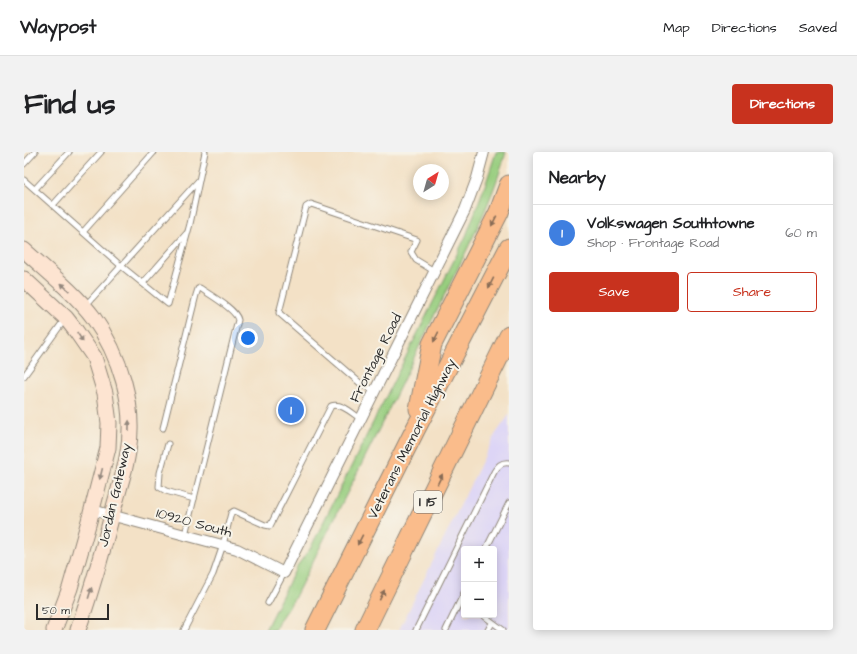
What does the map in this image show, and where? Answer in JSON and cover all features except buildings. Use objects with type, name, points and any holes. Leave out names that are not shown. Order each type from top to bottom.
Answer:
[{"type":"highway","points":[[415,430],[432,344],[499,212],[509,185]]},
{"type":"highway","name":"Veterans Memorial Highway","points":[[315,630],[415,430],[509,248]]},
{"type":"highway","name":"I 15","points":[[365,630],[509,336]]},
{"type":"highway","points":[[491,375],[509,363]]},
{"type":"main road","name":"Jordan Gateway","points":[[24,250],[68,290],[93,317],[112,348],[126,389],[130,422],[128,452],[112,515],[78,630]]},
{"type":"main road","name":"Jordan Gateway","points":[[24,279],[66,318],[94,358],[106,393],[109,423],[108,448],[92,510],[70,588],[54,630]]},
{"type":"street","name":"Frontage Road","points":[[284,573],[465,210],[477,178],[484,152]]},
{"type":"street","name":"10920 South","points":[[92,510],[223,545],[237,550],[284,573]]},
{"type":"lane","points":[[24,164],[35,152]]},
{"type":"lane","points":[[35,189],[68,152]]},
{"type":"lane","points":[[53,205],[101,152]]},
{"type":"lane","points":[[83,232],[154,152]]},
{"type":"lane","points":[[24,180],[120,265],[168,304],[188,231],[205,152]]},
{"type":"lane","points":[[84,307],[120,265],[199,180]]},
{"type":"lane","points":[[375,391],[360,383],[280,313],[306,207],[311,204],[417,240],[412,252],[416,260],[435,272]]},
{"type":"lane","points":[[142,283],[188,231]]},
{"type":"lane","points":[[163,428],[196,295],[198,289],[200,288],[232,310],[238,320],[185,535]]},
{"type":"lane","points":[[24,376],[66,318]]},
{"type":"lane","points":[[184,630],[212,574],[223,545],[231,513],[234,512],[270,526],[331,406],[335,404],[340,406],[361,419]]},
{"type":"lane","points":[[168,444],[160,473],[159,487],[166,491],[194,499]]},
{"type":"lane","points":[[416,630],[494,472],[498,466],[504,462],[509,463]]},
{"type":"lane","points":[[488,546],[509,503]]},
{"type":"lane","points":[[268,603],[284,573]]},
{"type":"lane","points":[[446,630],[461,600]]},
{"type":"lane","points":[[486,618],[503,630]]},
{"type":"lane","points":[[488,630],[492,623]]},
{"type":"shaded area","points":[[509,415],[509,630],[399,630],[495,435]]},
{"type":"green space","points":[[496,152],[506,152],[492,194],[464,256],[294,599],[280,619],[275,630],[265,630],[297,566],[310,549],[466,236]]},
{"type":"place","name":"Volkswagen Southtowne","points":[[291,410]]}]
